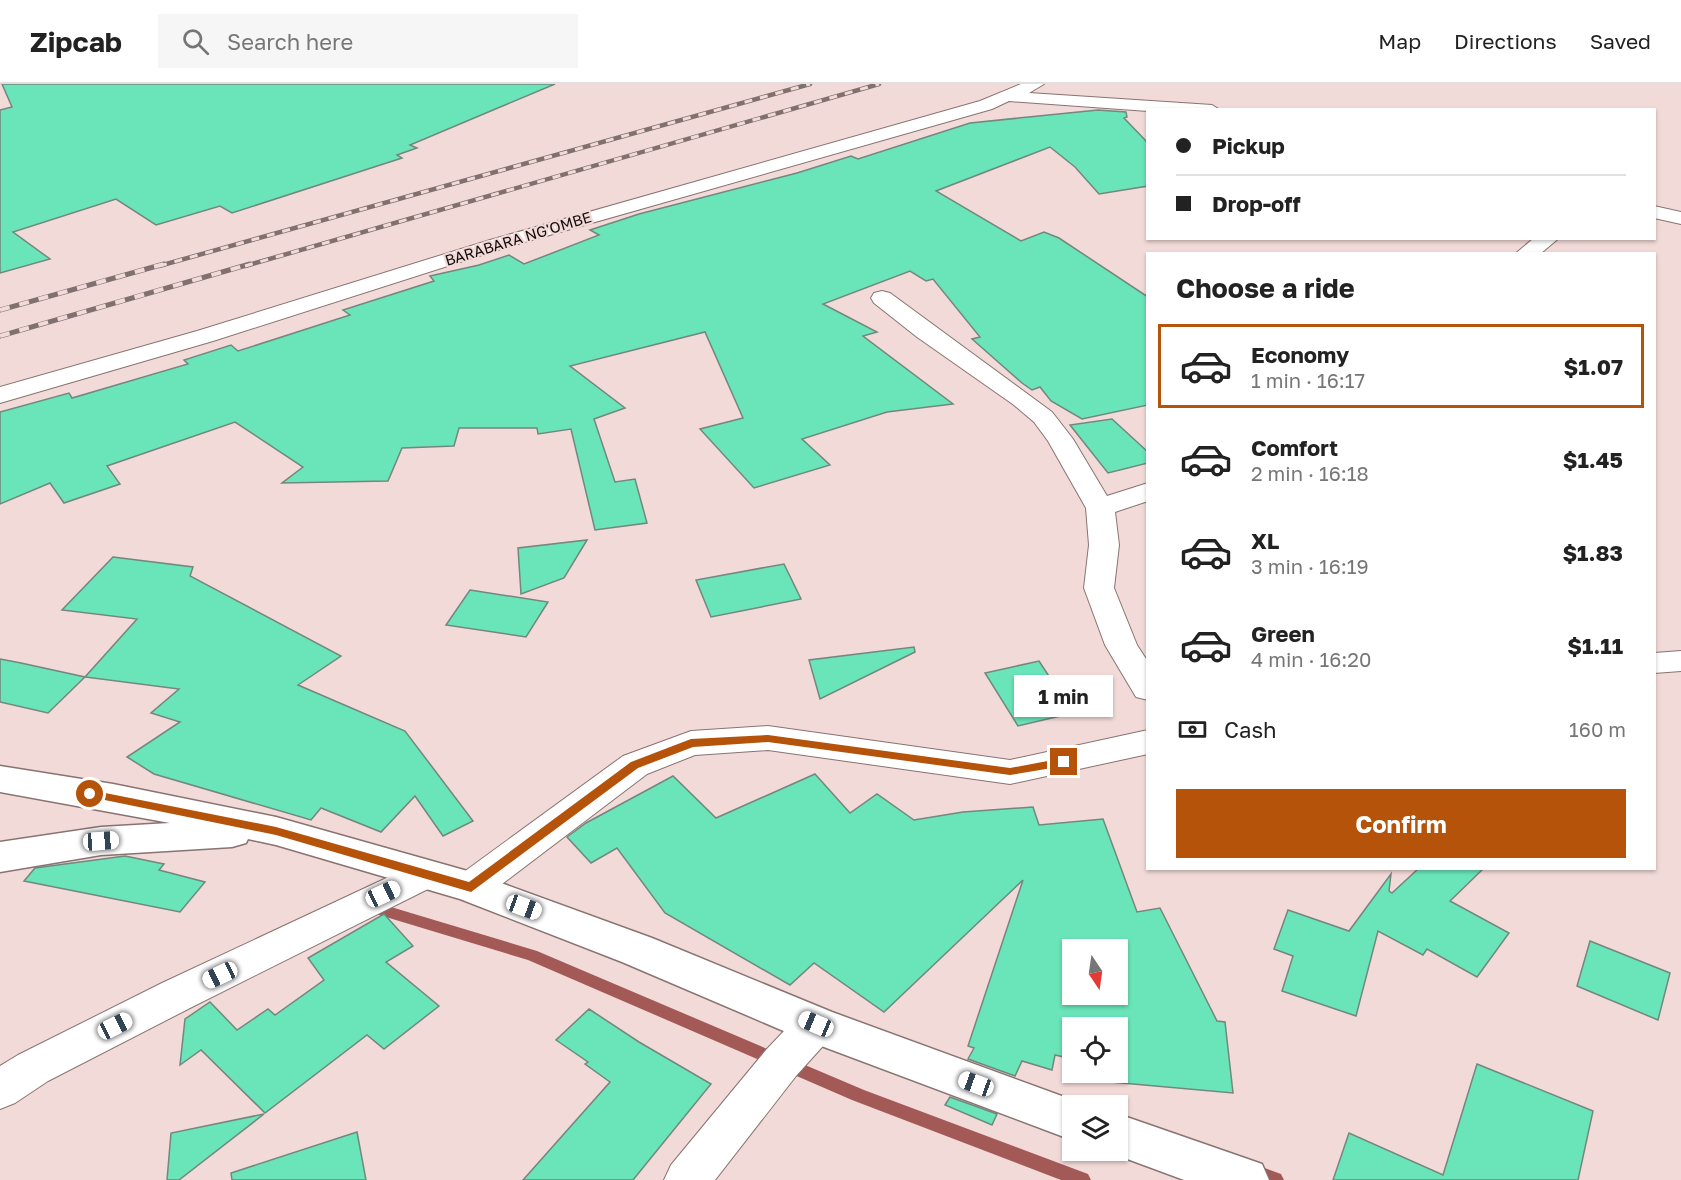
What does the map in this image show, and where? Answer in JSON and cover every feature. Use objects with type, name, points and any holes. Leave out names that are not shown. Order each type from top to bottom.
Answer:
[{"type":"main road","points":[[0,779],[113,797],[276,831],[471,887],[637,950],[816,1024],[1062,1115]]},
{"type":"main road","points":[[0,857],[101,841],[276,831]]},
{"type":"main road","points":[[1128,1139],[1245,1180]]},
{"type":"street","name":"BARABARA NG'OMBE","points":[[0,395],[205,336],[508,240],[1011,97],[1036,84]]},
{"type":"street","points":[[1011,97],[1181,108]]},
{"type":"street","points":[[1656,212],[1681,218]]},
{"type":"street","points":[[1528,252],[1546,240]]},
{"type":"street","points":[[882,298],[1043,417],[1081,472],[1100,508],[1104,545],[1099,588],[1121,645],[1146,686]]},
{"type":"street","points":[[1100,508],[1146,492]]},
{"type":"street","points":[[1656,663],[1681,661]]},
{"type":"street","points":[[471,887],[635,765],[691,743],[768,738],[1010,771],[1064,762],[1146,742]]},
{"type":"street","points":[[0,1090],[33,1068],[425,874]]},
{"type":"street","points":[[687,1180],[781,1063],[816,1024]]},
{"type":"building","points":[[2,84],[555,84],[410,145],[417,148],[397,155],[402,158],[232,213],[220,206],[156,225],[116,199],[13,232],[50,259],[0,273],[0,110],[12,107]]},
{"type":"building","points":[[1098,110],[1126,112],[1127,117],[1124,118],[1146,141],[1146,186],[1099,194],[1075,167],[1050,147],[936,191],[1021,241],[1044,232],[1059,238],[1146,296],[1146,405],[1082,419],[1051,401],[1040,387],[1032,390],[1022,383],[972,339],[980,337],[933,279],[926,281],[910,271],[823,304],[877,332],[863,336],[953,404],[887,412],[802,439],[830,465],[754,488],[700,429],[743,418],[705,332],[570,366],[625,408],[594,419],[615,482],[635,479],[647,523],[595,530],[571,429],[538,434],[537,428],[459,428],[454,446],[402,448],[388,481],[282,483],[303,467],[235,422],[107,466],[120,484],[64,503],[50,483],[0,504],[0,412],[69,393],[72,398],[188,364],[184,360],[231,345],[238,351],[350,315],[343,310],[434,281],[430,276],[479,265],[509,255],[524,264],[599,235],[590,230],[639,214],[797,173],[851,156],[858,159],[970,123]]},
{"type":"building","points":[[1112,419],[1146,450],[1146,464],[1108,473],[1070,425]]},
{"type":"building","points":[[587,540],[564,578],[521,594],[518,548]]},
{"type":"building","points":[[113,557],[193,567],[190,576],[341,656],[298,685],[405,731],[473,821],[443,836],[415,796],[381,832],[321,808],[311,820],[154,774],[127,757],[180,722],[151,713],[179,689],[85,677],[137,619],[62,610]]},
{"type":"building","points":[[784,564],[801,599],[711,617],[696,580]]},
{"type":"building","points":[[470,590],[548,602],[526,637],[446,625]]},
{"type":"building","points":[[914,647],[915,652],[820,699],[809,660]]},
{"type":"building","points":[[0,659],[85,677],[48,713],[0,702]]},
{"type":"building","points":[[1039,661],[1073,713],[1018,726],[985,673]]},
{"type":"building","points":[[815,774],[850,813],[877,794],[914,820],[963,812],[1033,807],[1039,825],[1103,819],[1137,912],[1160,908],[1217,1021],[1225,1022],[1233,1093],[1122,1083],[1128,1083],[1128,1017],[1062,1017],[1062,1057],[1055,1055],[1052,1070],[1022,1061],[1015,1076],[968,1059],[974,1048],[968,1046],[1023,880],[884,1012],[814,963],[790,985],[665,913],[617,848],[591,863],[567,837],[586,823],[673,776],[716,818]]},
{"type":"building","points":[[125,856],[164,864],[159,870],[205,882],[180,912],[24,881],[35,868]]},
{"type":"building","points":[[1417,870],[1482,870],[1450,901],[1509,933],[1477,977],[1427,949],[1423,955],[1378,931],[1356,1016],[1282,991],[1293,956],[1274,949],[1288,910],[1349,931],[1391,874],[1389,891],[1392,893]]},
{"type":"building","points":[[384,914],[413,946],[386,962],[439,1006],[384,1049],[367,1035],[265,1113],[201,1050],[180,1065],[185,1019],[210,1002],[237,1030],[268,1009],[275,1015],[324,980],[308,958]]},
{"type":"building","points":[[1590,941],[1670,973],[1658,1020],[1577,986]]},
{"type":"building","points":[[589,1009],[639,1042],[711,1084],[633,1180],[523,1180],[610,1082],[585,1064],[588,1062],[556,1040]]},
{"type":"building","points":[[1477,1064],[1593,1111],[1578,1180],[1333,1180],[1349,1133],[1443,1175]]},
{"type":"building","points":[[950,1097],[997,1114],[992,1125],[945,1105]]},
{"type":"building","points":[[264,1114],[179,1180],[167,1180],[171,1133]]},
{"type":"building","points":[[357,1132],[366,1180],[232,1180],[231,1173]]},
{"type":"waterway","points":[[371,907],[532,955],[858,1095],[1082,1180]]},
{"type":"waterway","points":[[1254,1172],[1275,1180]]},
{"type":"railway","points":[[159,266],[810,84]]},
{"type":"railway","points":[[245,266],[879,84]]},
{"type":"railway","points":[[0,310],[164,264]]},
{"type":"railway","points":[[0,336],[250,264]]},
{"type":"route","points":[[90,794],[276,831],[471,887],[635,765],[691,743],[768,738],[1010,771],[1064,762]]}]
